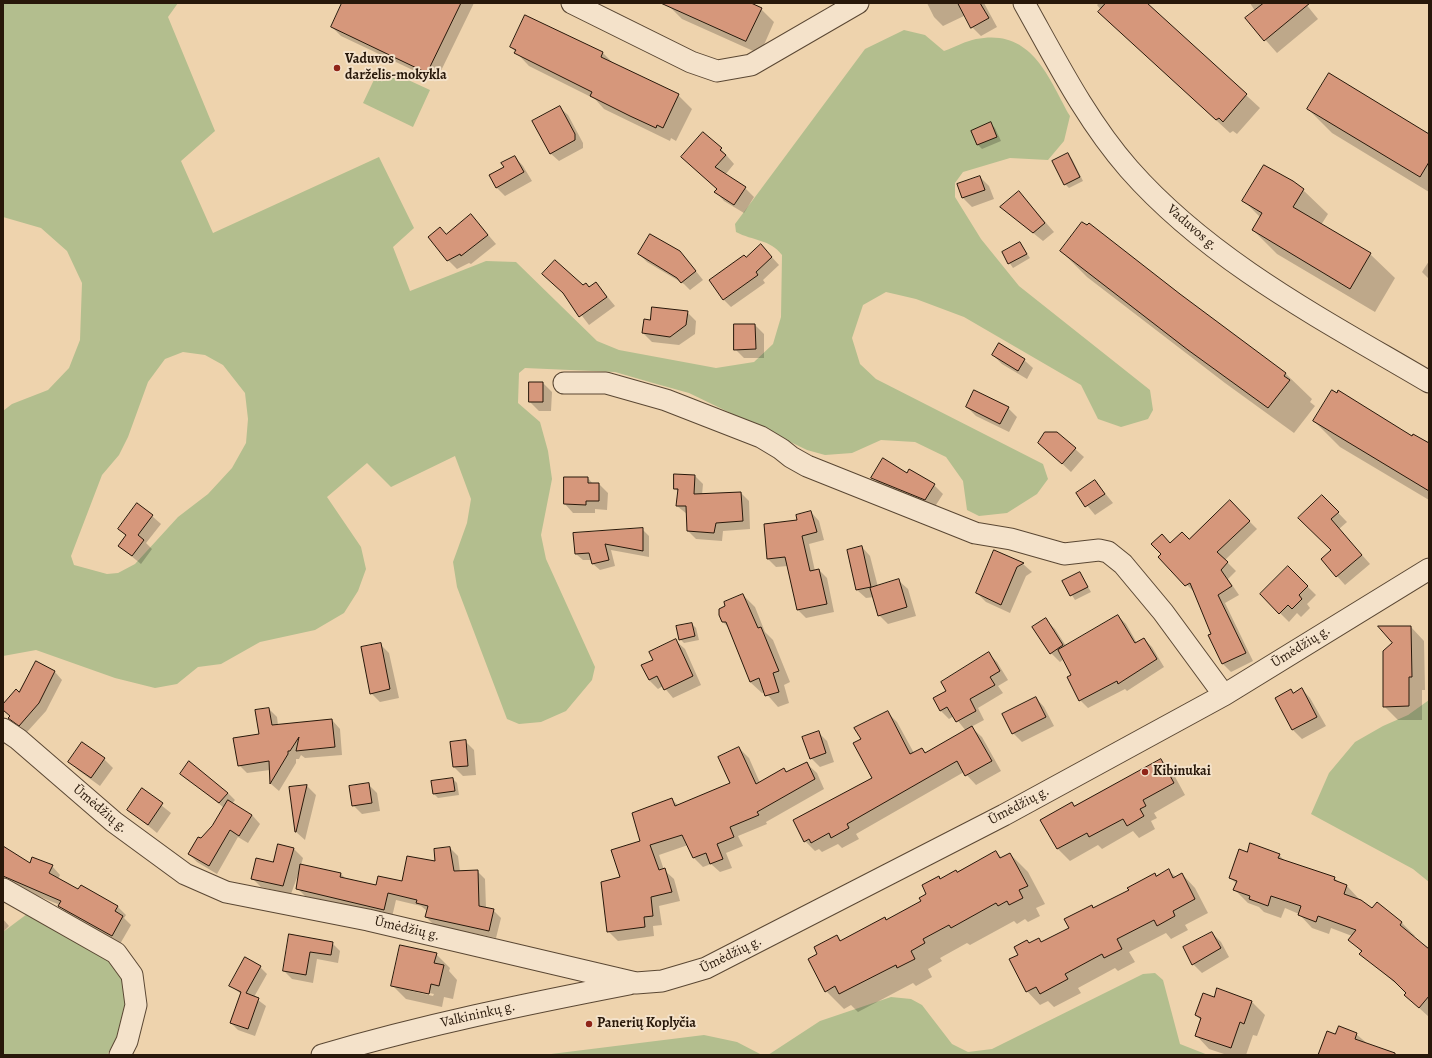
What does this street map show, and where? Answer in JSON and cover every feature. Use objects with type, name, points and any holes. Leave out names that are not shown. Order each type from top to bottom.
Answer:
[{"type":"street","points":[[572,3],[691,62],[717,71],[751,65],[858,3]]},
{"type":"street","name":"Vaduvos g.","points":[[1024,3],[1080,103],[1129,169],[1193,231],[1241,269],[1429,382]]},
{"type":"street","points":[[564,383],[606,383],[666,400],[761,437],[781,448],[790,457],[807,466],[975,533],[1011,539],[1064,554],[1099,550],[1108,552],[1123,564],[1158,606],[1224,694]]},
{"type":"street","name":"Ūmėdžių g.","points":[[3,729],[18,739],[114,822],[185,874],[226,892],[375,922],[636,983],[662,981],[706,968],[1004,815],[1224,694],[1429,569]]},
{"type":"street","points":[[3,889],[116,953],[132,975],[136,1005],[127,1041],[120,1055]]},
{"type":"street","name":"Valkininkų g.","points":[[322,1055],[418,1029],[506,1008],[636,983]]},
{"type":"green space","points":[[3,3],[178,3],[168,17],[215,131],[181,161],[213,233],[379,157],[414,228],[393,247],[410,291],[486,261],[516,262],[597,341],[619,350],[716,368],[754,362],[773,344],[781,317],[782,255],[767,243],[736,232],[735,224],[865,49],[904,30],[925,35],[944,51],[972,40],[995,38],[1011,41],[1025,48],[1036,59],[1045,72],[1070,116],[1064,141],[1048,160],[1010,158],[963,172],[955,183],[955,197],[981,239],[1019,286],[1150,390],[1153,410],[1148,419],[1121,427],[1098,419],[1081,385],[964,317],[916,299],[886,292],[863,305],[852,338],[860,364],[876,379],[1043,464],[1048,479],[1037,494],[1007,513],[979,516],[967,510],[963,481],[946,457],[915,442],[881,440],[852,453],[825,455],[807,450],[689,393],[615,372],[525,368],[519,373],[518,403],[540,422],[548,451],[552,479],[541,535],[546,559],[595,667],[592,680],[566,711],[541,722],[519,724],[507,719],[457,587],[453,562],[467,523],[471,499],[455,456],[391,487],[367,463],[327,497],[361,547],[366,569],[358,591],[344,613],[315,630],[260,642],[221,664],[198,667],[177,684],[155,688],[115,678],[36,650],[3,656],[3,411],[12,404],[48,390],[69,368],[80,340],[82,283],[67,251],[41,228],[3,217]],"holes":[[[183,352],[205,355],[223,365],[245,393],[248,419],[246,443],[232,468],[208,494],[178,517],[135,564],[118,573],[107,574],[74,565],[71,556],[102,475],[119,455],[128,437],[148,382],[165,359]]]},
{"type":"green space","points":[[380,67],[430,90],[413,127],[363,103]]},
{"type":"green space","points":[[1429,700],[1429,882],[1413,869],[1311,814],[1329,773],[1355,742],[1383,726],[1408,715]]},
{"type":"green space","points":[[27,914],[102,953],[121,968],[127,1011],[118,1036],[107,1055],[3,1055],[3,932]]},
{"type":"green space","points":[[1155,973],[1163,980],[1180,1044],[1208,1055],[768,1055],[820,1021],[891,997],[911,999],[922,1005],[952,1044],[968,1052],[992,1049],[1143,974]]},
{"type":"green space","points":[[704,1035],[737,1042],[762,1055],[543,1055]]},
{"type":"building","points":[[342,3],[461,3],[427,73],[331,27]]},
{"type":"building","points":[[661,3],[751,3],[762,8],[746,41]]},
{"type":"building","points":[[958,3],[980,3],[989,18],[971,28]]},
{"type":"building","points":[[1106,3],[1147,3],[1247,94],[1223,122],[1219,118],[1216,120],[1098,12]]},
{"type":"building","points":[[1264,3],[1310,3],[1264,41],[1245,18]]},
{"type":"building","points":[[525,15],[603,52],[601,57],[679,94],[663,128],[657,125],[656,128],[590,96],[592,92],[514,53],[516,50],[510,47]]},
{"type":"building","points":[[1329,73],[1429,134],[1429,162],[1420,177],[1307,109]]},
{"type":"building","points":[[560,106],[575,134],[575,140],[550,154],[532,121]]},
{"type":"building","points":[[991,122],[997,137],[977,145],[971,131]]},
{"type":"building","points":[[703,132],[722,148],[720,150],[726,155],[715,167],[746,187],[734,205],[714,192],[717,189],[681,157]]},
{"type":"building","points":[[1068,153],[1080,177],[1064,185],[1052,161]]},
{"type":"building","points":[[515,156],[524,172],[496,188],[489,175],[504,167],[501,163]]},
{"type":"building","points":[[1264,165],[1293,181],[1304,189],[1293,207],[1371,253],[1350,289],[1252,230],[1262,213],[1242,201]]},
{"type":"building","points":[[980,176],[985,190],[962,198],[957,184]]},
{"type":"building","points":[[1019,191],[1045,223],[1033,233],[1000,207]]},
{"type":"building","points":[[471,214],[488,235],[461,256],[460,254],[447,261],[428,237],[440,227],[446,234]]},
{"type":"building","points":[[1082,222],[1087,225],[1089,223],[1180,294],[1286,373],[1284,376],[1290,380],[1268,408],[1188,350],[1060,251]]},
{"type":"building","points":[[650,234],[680,251],[696,271],[681,283],[677,278],[638,254]]},
{"type":"building","points":[[1020,242],[1027,254],[1008,264],[1002,252]]},
{"type":"building","points":[[761,244],[772,257],[756,272],[758,275],[723,300],[709,280],[744,255],[746,257]]},
{"type":"building","points":[[555,260],[583,285],[586,283],[589,287],[596,282],[607,297],[579,317],[563,293],[542,274]]},
{"type":"building","points":[[652,307],[688,311],[686,325],[670,337],[642,333],[644,319],[650,320]]},
{"type":"building","points":[[734,324],[755,324],[756,349],[734,350]]},
{"type":"building","points":[[999,343],[1025,359],[1018,371],[992,355]]},
{"type":"building","points":[[529,382],[543,382],[543,402],[529,402]]},
{"type":"building","points":[[974,390],[1009,407],[1000,424],[966,407]]},
{"type":"building","points":[[1332,390],[1337,393],[1338,390],[1412,436],[1413,434],[1429,443],[1429,491],[1313,421]]},
{"type":"building","points":[[1045,432],[1057,432],[1076,448],[1062,464],[1038,443]]},
{"type":"building","points":[[883,458],[907,473],[909,469],[935,484],[925,500],[871,478]]},
{"type":"building","points":[[674,474],[695,475],[694,494],[741,492],[743,521],[716,523],[714,533],[687,531],[686,506],[676,506],[678,489],[674,489]]},
{"type":"building","points":[[564,477],[588,477],[588,483],[599,483],[599,501],[586,501],[586,505],[564,504]]},
{"type":"building","points":[[1095,480],[1105,494],[1085,507],[1076,493]]},
{"type":"building","points":[[1322,495],[1339,512],[1331,519],[1362,555],[1336,577],[1321,559],[1331,550],[1298,518]]},
{"type":"building","points":[[1230,500],[1250,521],[1217,552],[1228,562],[1221,570],[1232,586],[1218,595],[1246,653],[1222,664],[1208,635],[1211,634],[1190,583],[1185,586],[1158,557],[1161,554],[1151,544],[1162,534],[1170,543],[1182,532],[1189,539]]},
{"type":"building","points":[[137,503],[153,515],[138,535],[144,540],[132,556],[118,546],[126,535],[118,529]]},
{"type":"building","points":[[811,511],[817,532],[802,536],[810,571],[819,569],[827,604],[797,610],[785,557],[767,559],[764,524],[797,520],[796,515]]},
{"type":"building","points":[[643,528],[643,551],[605,544],[609,560],[592,564],[589,553],[575,554],[573,533]]},
{"type":"building","points":[[862,546],[871,587],[856,590],[847,550]]},
{"type":"building","points":[[994,550],[1024,563],[1017,567],[1001,605],[976,593]]},
{"type":"building","points":[[1288,566],[1308,586],[1299,595],[1302,599],[1292,609],[1288,605],[1279,614],[1260,594]]},
{"type":"building","points":[[1080,572],[1088,587],[1070,596],[1062,581]]},
{"type":"building","points":[[899,579],[907,607],[878,616],[870,588]]},
{"type":"building","points":[[743,594],[758,628],[761,627],[779,671],[773,673],[779,692],[765,696],[759,678],[750,682],[726,622],[722,622],[719,615],[719,609],[725,606],[724,602]]},
{"type":"building","points":[[1118,615],[1135,643],[1144,638],[1157,659],[1118,684],[1117,681],[1079,701],[1067,677],[1071,675],[1058,650]]},
{"type":"building","points":[[1046,618],[1063,645],[1050,654],[1032,627]]},
{"type":"building","points":[[692,623],[695,636],[679,640],[676,626]]},
{"type":"building","points":[[1378,626],[1411,626],[1412,677],[1409,677],[1409,706],[1383,707],[1383,651],[1392,643]]},
{"type":"building","points":[[676,639],[693,676],[664,690],[657,676],[649,680],[641,665],[653,660],[649,652]]},
{"type":"building","points":[[381,643],[390,689],[370,694],[361,647]]},
{"type":"building","points":[[989,652],[1000,671],[990,677],[995,685],[970,699],[976,711],[956,722],[947,707],[940,711],[933,698],[946,691],[941,682]]},
{"type":"building","points":[[36,661],[55,671],[39,703],[19,726],[8,718],[10,716],[3,710],[3,704],[16,689],[19,692]]},
{"type":"building","points":[[1302,688],[1317,717],[1292,730],[1275,698],[1291,689],[1293,693]]},
{"type":"building","points":[[1036,697],[1046,717],[1012,734],[1002,714]]},
{"type":"building","points":[[269,708],[272,725],[332,719],[335,747],[296,751],[299,737],[290,751],[288,751],[288,754],[270,784],[269,761],[238,766],[233,738],[259,734],[255,710]]},
{"type":"building","points":[[888,711],[910,754],[922,748],[925,753],[972,726],[992,761],[965,776],[957,761],[847,824],[849,828],[831,838],[829,833],[811,843],[809,839],[804,842],[793,820],[872,778],[853,743],[861,739],[854,728]]},
{"type":"building","points":[[819,731],[826,753],[810,759],[802,737]]},
{"type":"building","points":[[466,740],[468,766],[453,767],[450,742]]},
{"type":"building","points":[[82,742],[105,758],[91,778],[68,762]]},
{"type":"building","points":[[739,747],[756,784],[784,768],[786,772],[807,762],[815,779],[757,812],[759,815],[730,827],[734,837],[717,844],[723,859],[710,864],[706,853],[693,858],[682,835],[650,845],[659,870],[665,868],[672,892],[651,897],[653,916],[644,917],[645,927],[607,932],[601,882],[620,877],[611,850],[640,841],[632,813],[672,798],[675,806],[730,783],[718,757]]},
{"type":"building","points":[[1161,759],[1174,783],[1143,800],[1146,806],[1140,809],[1144,816],[1127,826],[1123,819],[1089,837],[1087,833],[1057,849],[1040,820],[1072,802],[1074,806]]},
{"type":"building","points":[[189,761],[228,793],[219,803],[180,774]]},
{"type":"building","points":[[453,778],[455,791],[433,794],[431,781]]},
{"type":"building","points":[[369,783],[372,803],[352,806],[349,786]]},
{"type":"building","points":[[307,785],[296,832],[295,832],[289,787]]},
{"type":"building","points":[[142,788],[163,803],[148,825],[127,810]]},
{"type":"building","points":[[228,800],[252,815],[239,836],[230,830],[209,866],[188,854],[198,837],[201,838],[212,826]]},
{"type":"building","points":[[1250,843],[1280,854],[1278,858],[1335,877],[1334,880],[1347,885],[1344,894],[1361,900],[1372,908],[1377,902],[1402,922],[1400,925],[1429,949],[1429,996],[1419,1008],[1404,995],[1406,993],[1394,981],[1359,954],[1362,951],[1348,940],[1356,930],[1318,916],[1316,922],[1298,915],[1301,906],[1271,896],[1268,906],[1249,899],[1250,896],[1233,890],[1237,881],[1229,878],[1239,849],[1247,852]]},
{"type":"building","points":[[278,844],[294,848],[283,886],[251,879],[256,858],[273,862]]},
{"type":"building","points":[[3,846],[30,863],[32,857],[53,865],[49,873],[78,889],[81,885],[118,906],[115,911],[123,916],[112,936],[58,906],[61,901],[3,876]]},
{"type":"building","points":[[450,847],[454,871],[478,870],[479,906],[494,909],[489,931],[425,917],[428,906],[416,903],[417,900],[388,893],[384,910],[296,889],[300,864],[341,873],[340,877],[376,885],[378,876],[402,881],[407,856],[435,861],[434,849]]},
{"type":"building","points":[[996,851],[1000,858],[1010,853],[1028,886],[1019,890],[1023,898],[1009,905],[1007,901],[998,906],[996,903],[951,928],[949,925],[923,939],[925,943],[911,951],[915,959],[897,968],[896,965],[839,994],[835,986],[825,992],[808,959],[817,954],[814,947],[837,935],[840,941],[885,917],[886,920],[921,901],[919,898],[926,894],[922,885],[939,876],[940,879],[956,870],[957,872]]},
{"type":"building","points":[[1169,869],[1173,878],[1182,873],[1195,899],[1173,911],[1175,916],[1157,926],[1154,920],[1117,939],[1122,949],[1104,958],[1102,954],[1065,974],[1068,979],[1040,994],[1036,987],[1026,992],[1009,959],[1018,955],[1014,947],[1027,940],[1029,943],[1039,938],[1041,942],[1069,928],[1064,919],[1092,905],[1093,908],[1129,890],[1127,888],[1155,873],[1156,876]]},
{"type":"building","points":[[1212,932],[1221,948],[1192,965],[1183,947]]},
{"type":"building","points":[[289,934],[333,942],[331,955],[310,952],[306,975],[283,971]]},
{"type":"building","points":[[400,945],[437,953],[434,963],[444,965],[439,986],[431,984],[429,994],[391,986]]},
{"type":"building","points":[[245,957],[261,966],[246,993],[259,998],[248,1029],[230,1023],[241,992],[229,986]]},
{"type":"building","points":[[1217,988],[1252,1001],[1244,1024],[1240,1022],[1231,1048],[1195,1036],[1201,1018],[1195,1015],[1203,993],[1214,997]]},
{"type":"building","points":[[1339,1026],[1357,1033],[1355,1039],[1395,1053],[1395,1055],[1318,1055],[1327,1031],[1335,1034]]},
{"type":"place","name":"Vaduvos darželis-mokykla","points":[[337,68]]},
{"type":"place","name":"Kibinukai","points":[[1145,772]]},
{"type":"place","name":"Panerių Koplyčia","points":[[589,1024]]}]
